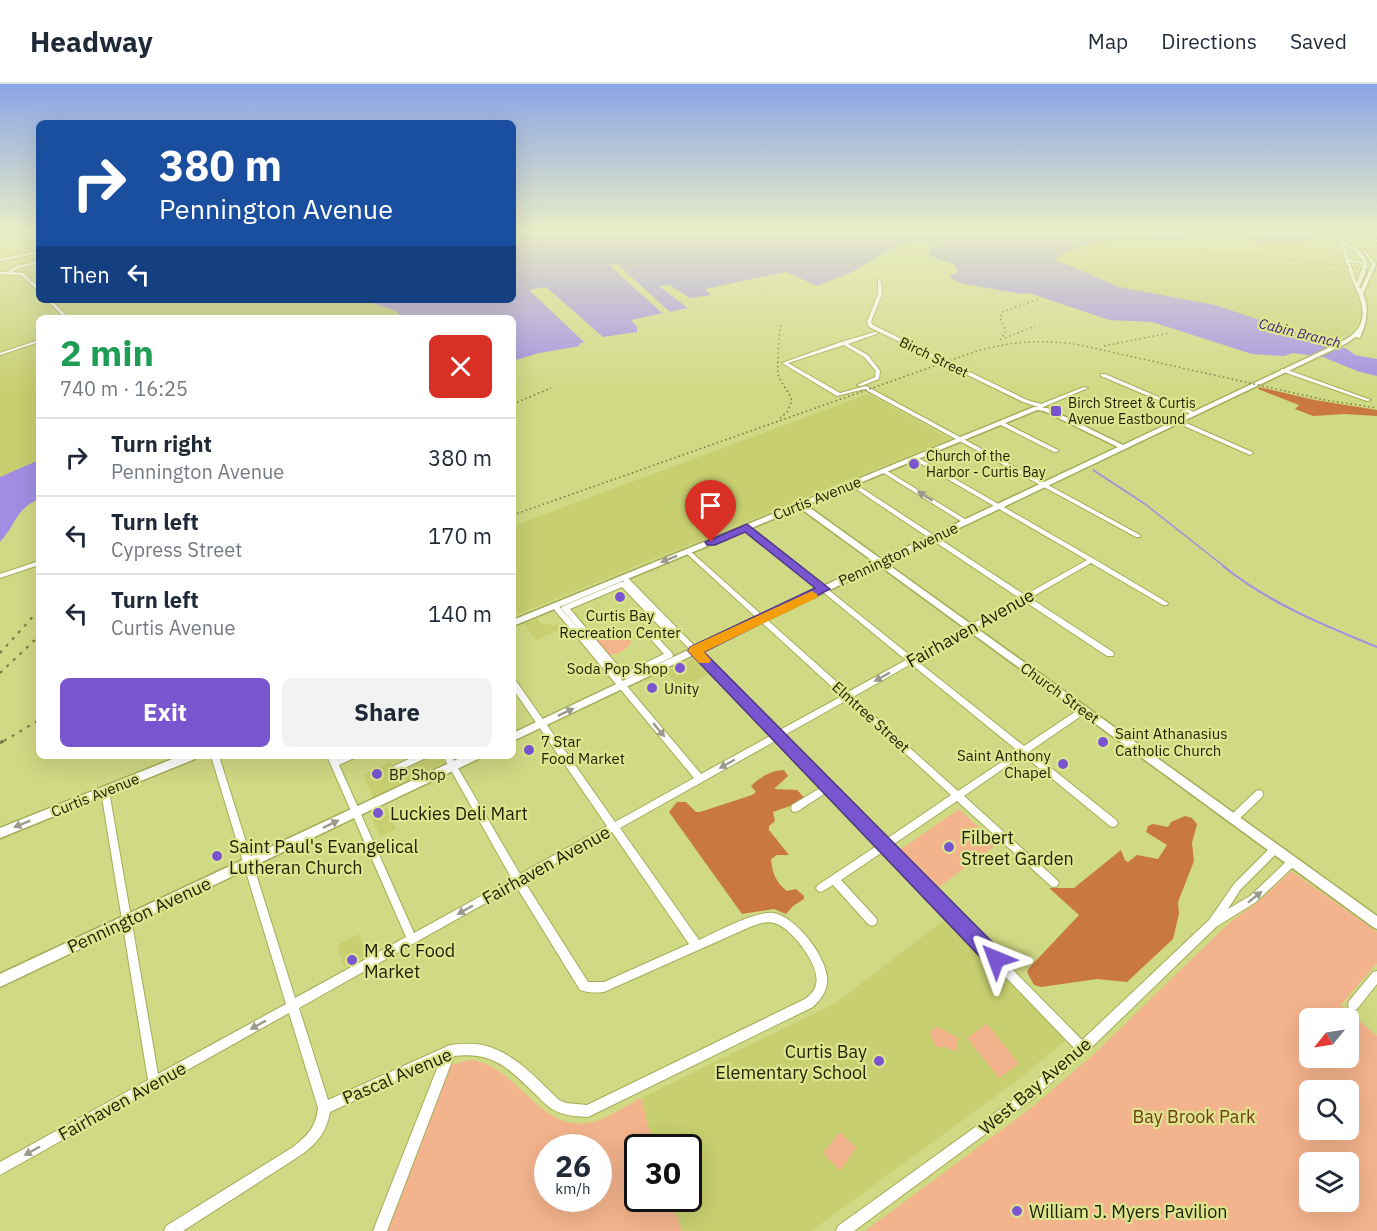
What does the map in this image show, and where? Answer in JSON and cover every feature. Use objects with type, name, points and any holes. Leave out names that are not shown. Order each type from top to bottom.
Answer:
[{"type":"main road","points":[[1361,294],[1366,285]]},
{"type":"main road","points":[[1357,287],[1361,294],[1366,318],[1359,332]]},
{"type":"main road","name":"Pennington Avenue","points":[[516,736],[622,681],[695,651],[1313,357],[1359,332]]},
{"type":"main road","name":"Pennington Avenue","points":[[1283,370],[1321,359],[1347,347],[1356,341],[1359,332]]},
{"type":"main road","name":"Curtis Avenue","points":[[516,622],[1040,407]]},
{"type":"main road","name":"Birch Street","points":[[1040,407],[1122,447]]},
{"type":"main road","points":[[1075,470],[1116,447],[1108,440]]},
{"type":"main road","name":"Church Street","points":[[801,505],[1377,923]]},
{"type":"main road","name":"Curtis Avenue","points":[[0,833],[183,759]]},
{"type":"main road","name":"Pennington Avenue","points":[[0,981],[356,812],[450,761]]},
{"type":"street","name":"Birch Street","points":[[879,285],[880,294],[869,322],[871,326],[1040,407]]},
{"type":"street","points":[[53,303],[64,315]]},
{"type":"street","points":[[877,333],[783,363],[839,395],[864,387],[1137,536]]},
{"type":"street","points":[[0,354],[36,342]]},
{"type":"street","points":[[843,343],[866,356],[878,371],[877,378],[859,385]]},
{"type":"street","points":[[1283,370],[1369,400]]},
{"type":"street","points":[[1103,375],[1193,413]]},
{"type":"street","name":"Curtis Avenue","points":[[1040,407],[1086,388]]},
{"type":"street","points":[[1177,421],[1250,453]]},
{"type":"street","points":[[1001,423],[1056,451]]},
{"type":"street","points":[[915,458],[1165,603]]},
{"type":"street","points":[[884,471],[966,522]]},
{"type":"street","points":[[852,484],[1110,654]]},
{"type":"street","points":[[747,527],[1113,823]]},
{"type":"street","name":"Elmtree Street","points":[[688,552],[1054,882]]},
{"type":"street","name":"Fairhaven Avenue","points":[[0,1169],[1092,560]]},
{"type":"street","points":[[0,576],[36,564]]},
{"type":"street","points":[[624,578],[1082,1048]]},
{"type":"street","points":[[622,681],[669,655],[653,637],[668,631],[622,584],[565,608],[622,681],[700,779]]},
{"type":"street","points":[[555,606],[622,681]]},
{"type":"street","points":[[450,761],[580,982],[590,988],[604,987],[696,945],[516,687]]},
{"type":"street","points":[[821,888],[1084,710]]},
{"type":"street","points":[[216,759],[324,1108]]},
{"type":"street","points":[[395,769],[417,759]]},
{"type":"street","points":[[333,760],[412,939]]},
{"type":"street","points":[[795,808],[828,787]]},
{"type":"street","points":[[105,791],[154,1083]]},
{"type":"street","points":[[1233,819],[1259,794]]},
{"type":"street","name":"West Bay Avenue","points":[[1212,924],[1237,887],[1275,849]]},
{"type":"street","name":"West Bay Avenue","points":[[843,1231],[1025,1098],[1082,1048],[1212,924],[1253,899],[1292,862]]},
{"type":"street","points":[[834,879],[872,921]]},
{"type":"street","name":"Pascal Avenue","points":[[171,1231],[307,1144],[320,1129],[324,1108],[450,1051],[470,1049],[493,1052],[555,1104],[566,1109],[588,1111],[809,1002],[820,992],[823,977],[816,958],[797,934],[777,919],[760,918],[696,945]]},
{"type":"street","points":[[1353,1005],[1377,976]]},
{"type":"street","points":[[380,1231],[450,1051]]},
{"type":"shaded area","points":[[0,285],[36,285],[36,303],[372,303],[397,311],[399,314],[36,315],[36,461],[0,477]]},
{"type":"shaded area","points":[[516,285],[726,285],[705,289],[711,295],[690,298],[669,285],[661,285],[660,287],[688,308],[631,320],[637,327],[637,332],[603,337],[546,287],[529,290],[584,342],[579,344],[580,346],[539,353],[516,360],[516,315],[398,315],[396,311],[372,303],[516,303]]},
{"type":"shaded area","points":[[967,285],[1113,285],[1215,305],[1347,349],[1355,355],[1377,359],[1377,376],[1357,371],[1323,357],[1293,353],[1284,356],[1252,354],[1152,322],[1109,320],[1029,293],[1022,294]]},
{"type":"shaded area","points":[[1113,285],[1352,285],[1362,314],[1357,326],[1347,335],[1327,342],[1215,305]]},
{"type":"shaded area","points":[[1259,387],[1315,400],[1377,410],[1377,416],[1345,414],[1313,416],[1295,409],[1299,405],[1258,389]]},
{"type":"shaded area","points":[[868,394],[950,439],[516,615],[516,525]]},
{"type":"shaded area","points":[[36,461],[36,500],[20,513],[0,542],[0,477]]},
{"type":"shaded area","points":[[537,619],[542,625],[549,623],[552,627],[557,624],[561,629],[536,640],[524,624]]},
{"type":"shaded area","points":[[693,659],[708,674],[681,689],[666,672]]},
{"type":"shaded area","points":[[423,759],[442,759],[444,762],[406,782],[399,770]]},
{"type":"shaded area","points":[[390,762],[400,785],[373,797],[363,775]]},
{"type":"shaded area","points":[[784,770],[788,776],[774,789],[797,790],[804,797],[801,802],[773,812],[775,821],[769,826],[769,830],[789,855],[777,855],[771,859],[775,877],[780,884],[787,891],[796,889],[804,896],[804,899],[786,914],[774,909],[742,914],[669,812],[677,802],[686,802],[696,812],[700,812],[752,795],[756,792],[751,786],[758,780],[771,773]]},
{"type":"shaded area","points":[[386,807],[396,829],[380,836],[370,814]]},
{"type":"shaded area","points":[[1185,816],[1192,818],[1197,824],[1192,843],[1194,861],[1178,902],[1179,914],[1173,939],[1127,982],[1097,979],[1041,987],[1034,985],[1027,972],[1030,967],[1079,915],[1049,888],[1074,888],[1121,850],[1128,862],[1137,855],[1158,859],[1167,845],[1146,832],[1148,826],[1153,824],[1168,827],[1171,822]]},
{"type":"shaded area","name":"Curtis Bay Elementary School","points":[[947,918],[1066,1040],[1015,1082],[811,1231],[682,1231],[675,1212],[702,1212],[702,1134],[651,1134],[641,1098],[834,1004]]},
{"type":"shaded area","points":[[359,934],[367,955],[344,967],[337,945]]},
{"type":"green space","points":[[616,630],[626,633],[632,639],[629,646],[609,655],[594,637]]},
{"type":"green space","name":"Filbert Street Garden","points":[[959,809],[997,844],[939,887],[901,849]]},
{"type":"green space","name":"Bay Brook Park","points":[[1291,871],[1377,932],[1377,963],[1341,1005],[1344,1008],[1299,1008],[1299,1068],[1359,1068],[1359,1020],[1377,1036],[1377,1231],[865,1231],[1031,1108],[1093,1055],[1229,923],[1258,902]]},
{"type":"green space","points":[[987,1024],[1019,1064],[999,1078],[967,1038]]},
{"type":"green space","points":[[938,1027],[958,1038],[958,1049],[954,1051],[945,1047],[936,1047],[930,1033]]},
{"type":"green space","points":[[469,1060],[486,1064],[501,1073],[554,1117],[570,1122],[594,1122],[641,1098],[651,1134],[624,1134],[624,1212],[675,1212],[682,1231],[387,1231],[451,1065]]},
{"type":"green space","points":[[840,1132],[856,1148],[840,1171],[823,1153]]},
{"type":"pier","points":[[631,285],[640,285],[670,312],[662,313]]},
{"type":"waterway","points":[[1093,470],[1145,504],[1225,567]]},
{"type":"waterway","points":[[1223,566],[1278,602],[1377,647]]},
{"type":"railway","points":[[1000,340],[1006,331],[1000,318],[1002,312],[1039,299]]},
{"type":"railway","points":[[780,418],[787,412],[792,401],[778,374],[781,325]]},
{"type":"railway","points":[[1005,338],[1035,326]]},
{"type":"railway","points":[[1104,346],[1169,333]]},
{"type":"railway","points":[[516,514],[974,352],[1014,343],[1053,342],[1080,345],[1325,400],[1377,408]]},
{"type":"railway","points":[[516,403],[551,388]]},
{"type":"railway","points":[[0,653],[36,613]]},
{"type":"railway","points":[[0,673],[36,639]]},
{"type":"railway","points":[[4,741],[36,722]]},
{"type":"railway","points":[[0,743],[6,739]]},
{"type":"slow traffic","points":[[704,660],[695,651],[812,595]]},
{"type":"place","name":"Birch Street & Curtis Avenue Eastbound","points":[[1056,411]]},
{"type":"place","name":"Church of the Harbor - Curtis Bay","points":[[914,464]]},
{"type":"place","name":"Curtis Bay Recreation Center","points":[[620,597]]},
{"type":"place","name":"Soda Pop Shop","points":[[680,668]]},
{"type":"place","name":"Unity","points":[[652,688]]},
{"type":"place","name":"Saint Athanasius Catholic Church","points":[[1103,742]]},
{"type":"place","name":"7 Star Food Market","points":[[529,750]]},
{"type":"place","name":"Saint Anthony Chapel","points":[[1063,764]]},
{"type":"place","name":"BP Shop","points":[[377,774]]},
{"type":"place","name":"Luckies Deli Mart","points":[[378,813]]},
{"type":"place","name":"Filbert Street Garden","points":[[949,847]]},
{"type":"place","name":"Saint Paul's Evangelical Lutheran Church","points":[[217,856]]},
{"type":"place","name":"M & C Food Market","points":[[352,960]]},
{"type":"place","name":"Curtis Bay Elementary School","points":[[879,1061]]},
{"type":"place","name":"William J. Myers Pavilion","points":[[1017,1211]]},
{"type":"route","points":[[711,542],[747,527],[823,589],[695,651],[996,959]]},
{"type":"water label","name":"Cabin Branch","points":[[1300,333]]}]
